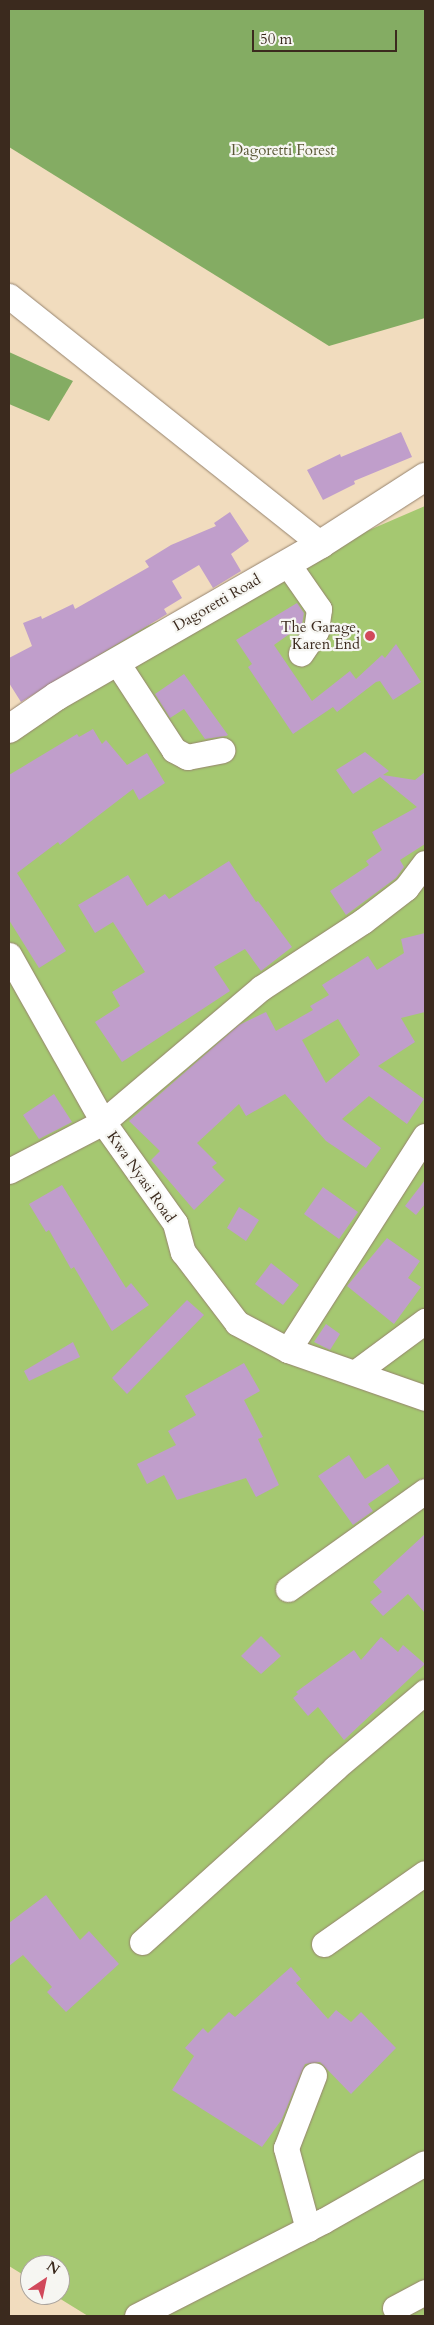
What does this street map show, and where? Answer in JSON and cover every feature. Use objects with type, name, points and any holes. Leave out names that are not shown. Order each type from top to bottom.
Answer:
[{"type":"main road","name":"Dagoretti Road","points":[[9,729],[116,661],[321,544],[425,477]]},
{"type":"street","points":[[9,296],[321,544]]},
{"type":"street","points":[[287,563],[319,609],[316,631],[301,653]]},
{"type":"street","points":[[116,661],[174,750],[187,757],[222,750]]},
{"type":"street","points":[[9,1171],[103,1122],[261,988],[363,921],[406,888],[425,863]]},
{"type":"street","name":"Kwa Nyasi Road","points":[[11,966],[103,1122],[175,1223],[183,1252],[237,1323],[288,1350],[356,1372],[425,1398]]},
{"type":"street","points":[[288,1350],[425,1136]]},
{"type":"street","points":[[356,1372],[425,1321]]},
{"type":"street","points":[[288,1589],[425,1492]]},
{"type":"street","points":[[142,1942],[335,1768],[425,1692]]},
{"type":"street","points":[[324,1944],[425,1873]]},
{"type":"street","points":[[308,2228],[286,2148],[314,2074]]},
{"type":"street","points":[[138,2316],[308,2228],[425,2163]]},
{"type":"street","points":[[395,2308],[425,2292]]},
{"type":"green space","name":"Dagoretti Forest","points":[[9,9],[425,9],[425,318],[329,346],[9,147]]},
{"type":"green space","points":[[9,352],[73,381],[49,421],[9,404]]},
{"type":"green space","points":[[425,506],[425,2316],[88,2316],[70,2305],[70,2255],[20,2255],[20,2273],[9,2266],[9,717],[128,634]]},
{"type":"building","points":[[401,432],[412,457],[354,481],[355,484],[323,500],[307,470],[340,454],[341,457]]},
{"type":"building","points":[[230,512],[249,541],[231,554],[241,571],[213,588],[199,565],[172,581],[182,598],[164,609],[167,614],[21,702],[9,683],[9,658],[32,646],[23,623],[41,616],[42,619],[73,604],[75,609],[149,567],[145,561],[171,545],[216,526],[214,523]]},
{"type":"building","points":[[297,603],[304,613],[302,625],[274,645],[312,701],[350,671],[356,679],[382,655],[385,658],[396,644],[421,682],[393,700],[380,681],[376,682],[337,712],[333,707],[293,734],[248,667],[252,664],[236,640]]},
{"type":"building","points":[[184,674],[228,735],[205,739],[184,709],[170,718],[155,694]]},
{"type":"building","points":[[93,729],[102,744],[106,740],[127,765],[147,753],[165,783],[139,800],[133,789],[60,845],[58,842],[17,873],[66,951],[39,968],[9,920],[9,775],[77,734],[79,737]]},
{"type":"building","points":[[365,752],[389,771],[383,775],[415,780],[425,772],[425,844],[400,860],[404,867],[396,878],[346,915],[330,891],[369,865],[366,861],[382,850],[372,832],[417,807],[380,777],[353,794],[336,770]]},
{"type":"building","points":[[229,861],[256,902],[258,901],[292,947],[261,971],[245,949],[214,967],[230,991],[122,1062],[95,1022],[120,1006],[112,992],[145,972],[113,922],[95,933],[78,905],[128,875],[147,906],[165,894],[169,899]]},
{"type":"building","points":[[425,933],[425,1012],[401,1018],[415,1042],[378,1066],[424,1099],[407,1124],[369,1096],[342,1119],[381,1148],[366,1168],[326,1141],[285,1094],[246,1116],[239,1104],[197,1143],[217,1163],[212,1167],[225,1180],[194,1210],[151,1160],[160,1151],[129,1121],[239,1025],[266,1012],[276,1031],[313,1010],[310,1006],[329,995],[322,985],[368,956],[377,970],[404,953],[401,939]],"holes":[[[338,1019],[360,1055],[326,1083],[302,1040]]]},
{"type":"building","points":[[54,1094],[72,1122],[39,1139],[23,1115]]},
{"type":"building","points":[[425,1180],[425,1204],[416,1215],[405,1206]]},
{"type":"building","points":[[62,1185],[126,1288],[131,1283],[149,1305],[112,1331],[74,1267],[71,1269],[49,1230],[46,1232],[29,1204]]},
{"type":"building","points":[[323,1187],[358,1212],[339,1239],[304,1214]]},
{"type":"building","points":[[239,1207],[259,1220],[246,1241],[227,1228]]},
{"type":"building","points":[[387,1238],[420,1261],[408,1278],[421,1287],[394,1324],[347,1286]]},
{"type":"building","points":[[271,1263],[299,1285],[283,1305],[255,1284]]},
{"type":"building","points":[[187,1300],[204,1315],[127,1394],[112,1378]]},
{"type":"building","points":[[326,1324],[340,1334],[330,1350],[314,1342]]},
{"type":"building","points":[[73,1342],[80,1357],[29,1381],[24,1371]]},
{"type":"building","points":[[244,1363],[260,1391],[244,1400],[263,1437],[258,1439],[279,1485],[256,1497],[246,1478],[177,1500],[164,1475],[147,1484],[137,1464],[176,1445],[168,1431],[196,1415],[185,1396]]},
{"type":"building","points":[[349,1455],[365,1479],[388,1464],[400,1482],[368,1504],[373,1511],[353,1525],[318,1476]]},
{"type":"building","points":[[425,1534],[425,1613],[408,1594],[383,1616],[370,1602],[382,1592],[373,1582]]},
{"type":"building","points":[[261,1636],[281,1656],[261,1674],[241,1656]]},
{"type":"building","points":[[381,1637],[398,1652],[403,1645],[425,1664],[344,1740],[318,1707],[308,1716],[293,1698],[298,1694],[296,1692],[354,1650],[361,1660]]},
{"type":"building","points":[[46,1895],[80,1940],[89,1931],[119,1964],[66,2012],[47,1992],[52,1987],[23,1955],[9,1966],[9,1923]]},
{"type":"building","points":[[291,1967],[301,1979],[296,1983],[328,2019],[336,2010],[351,2022],[361,2012],[396,2048],[351,2094],[320,2062],[305,2064],[282,2119],[262,2147],[172,2090],[194,2056],[185,2048],[203,2028],[208,2033],[229,2012],[235,2017]]},
{"type":"place","name":"The Garage, Karen End","points":[[370,636]]}]
